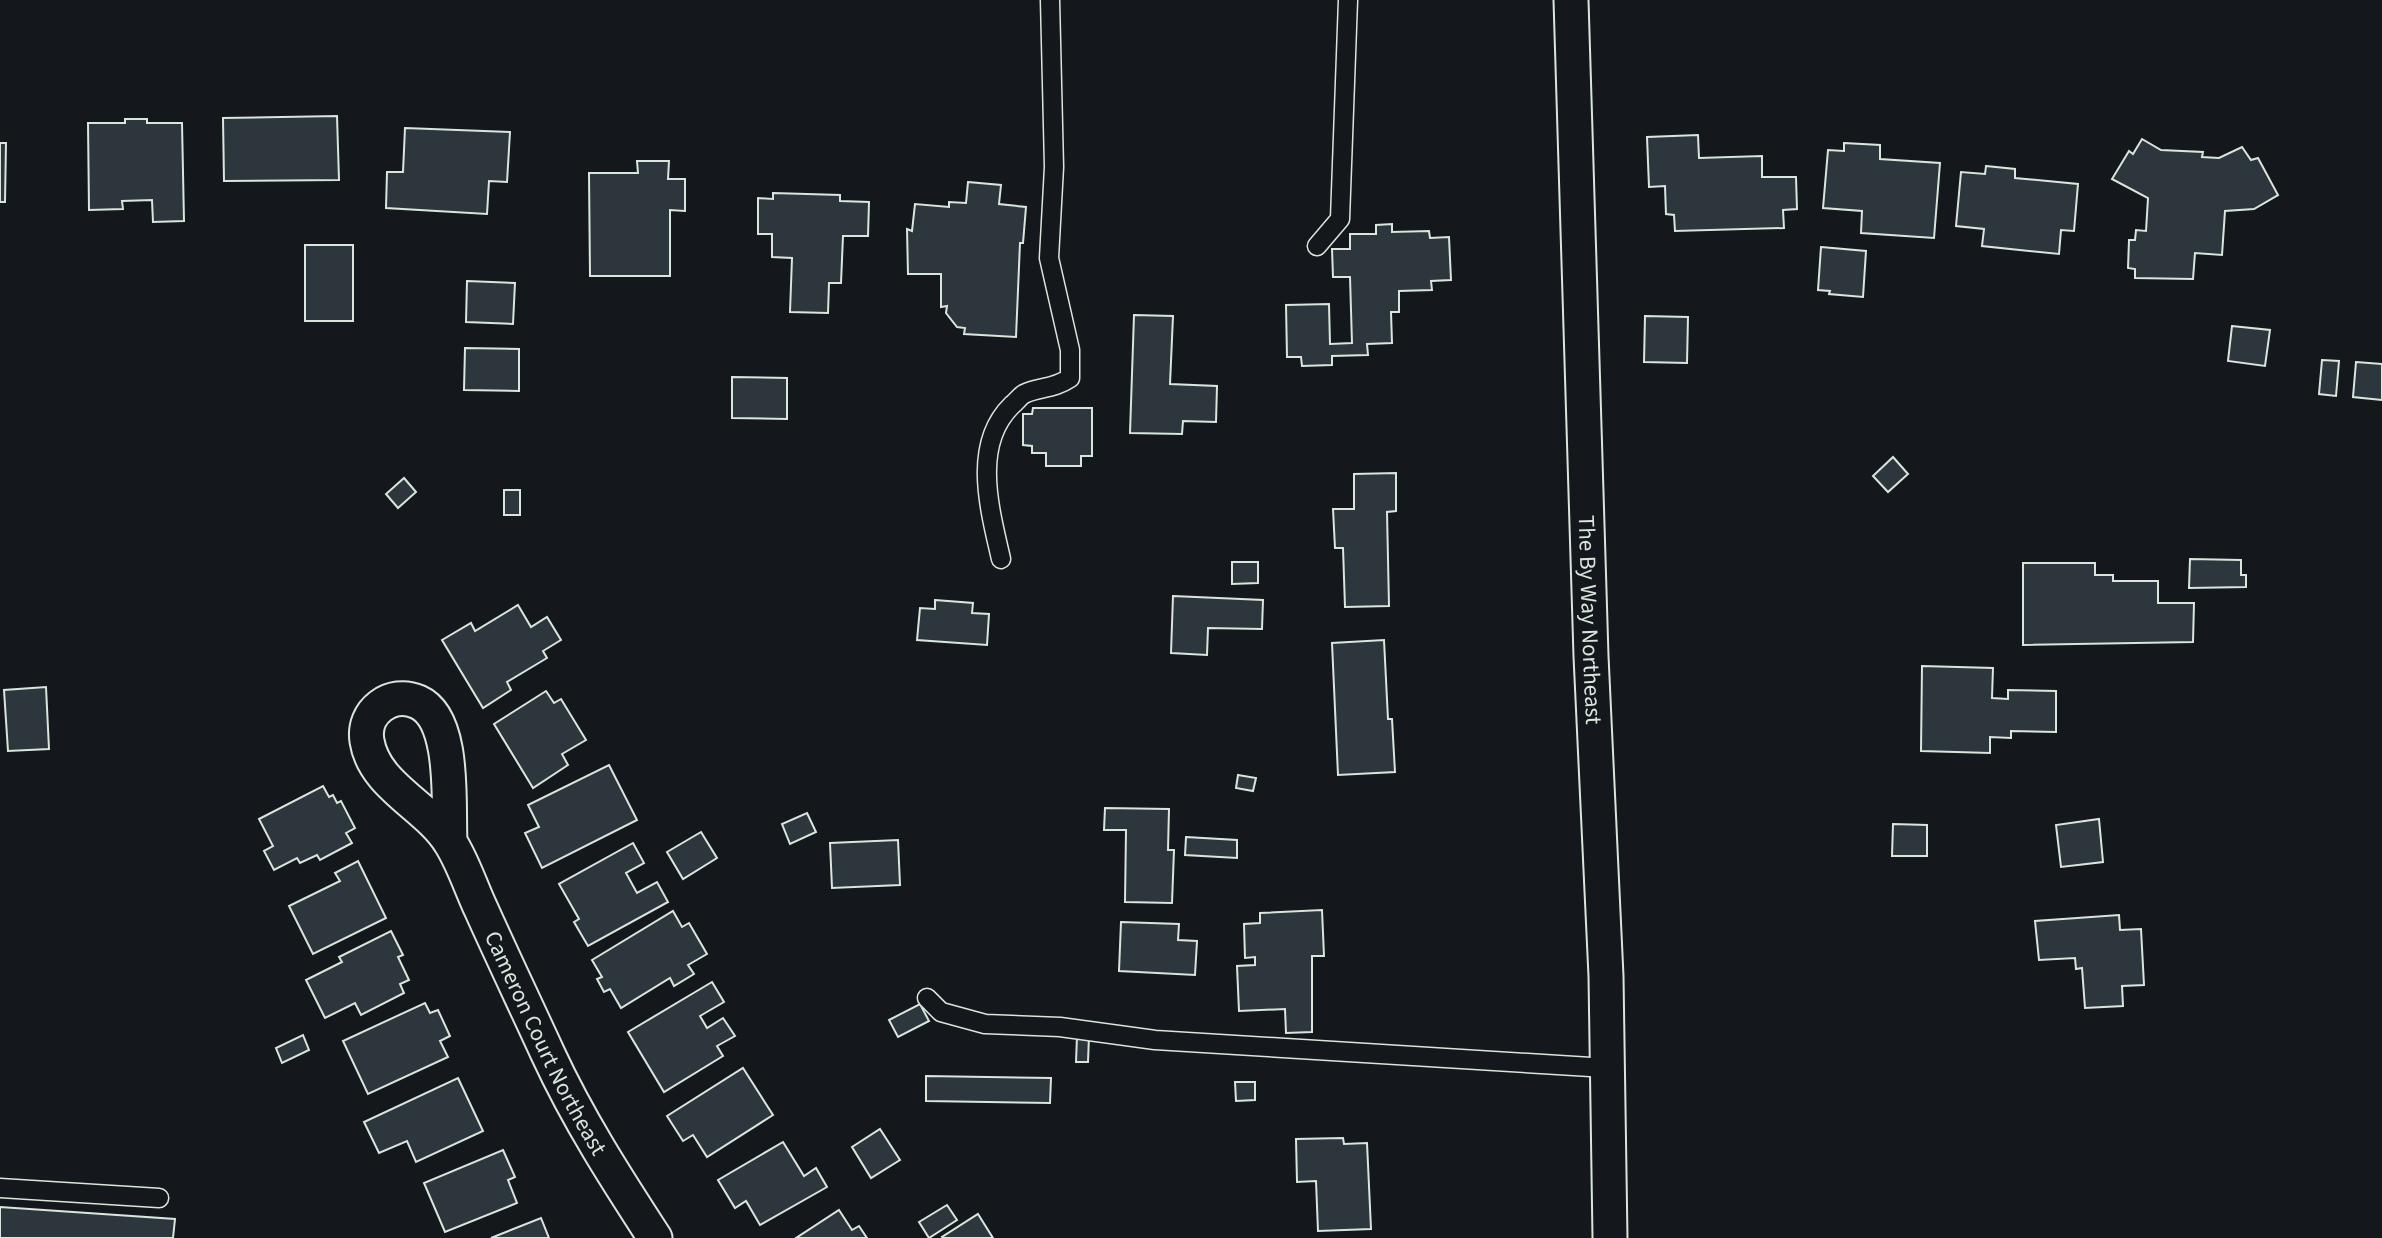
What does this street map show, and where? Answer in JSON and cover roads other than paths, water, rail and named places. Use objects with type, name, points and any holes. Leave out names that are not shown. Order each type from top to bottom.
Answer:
[{"type":"street","name":"The By Way Northeast","points":[[1571,0],[1582,400],[1607,1068],[1610,1238]]},
{"type":"street","name":"Cameron Court Northeast","points":[[450,841],[582,1124],[655,1238]]},
{"type":"lane","points":[[1000,559],[988,500],[991,434],[1004,414],[1024,394],[1055,388],[1070,378],[1070,350],[1049,258],[1054,167],[1050,0]]},
{"type":"lane","points":[[1317,246],[1340,219],[1348,0]]},
{"type":"lane","points":[[927,998],[941,1012],[985,1024],[1060,1027],[1154,1040],[1607,1068]]},
{"type":"lane","points":[[0,1188],[159,1198]]}]
